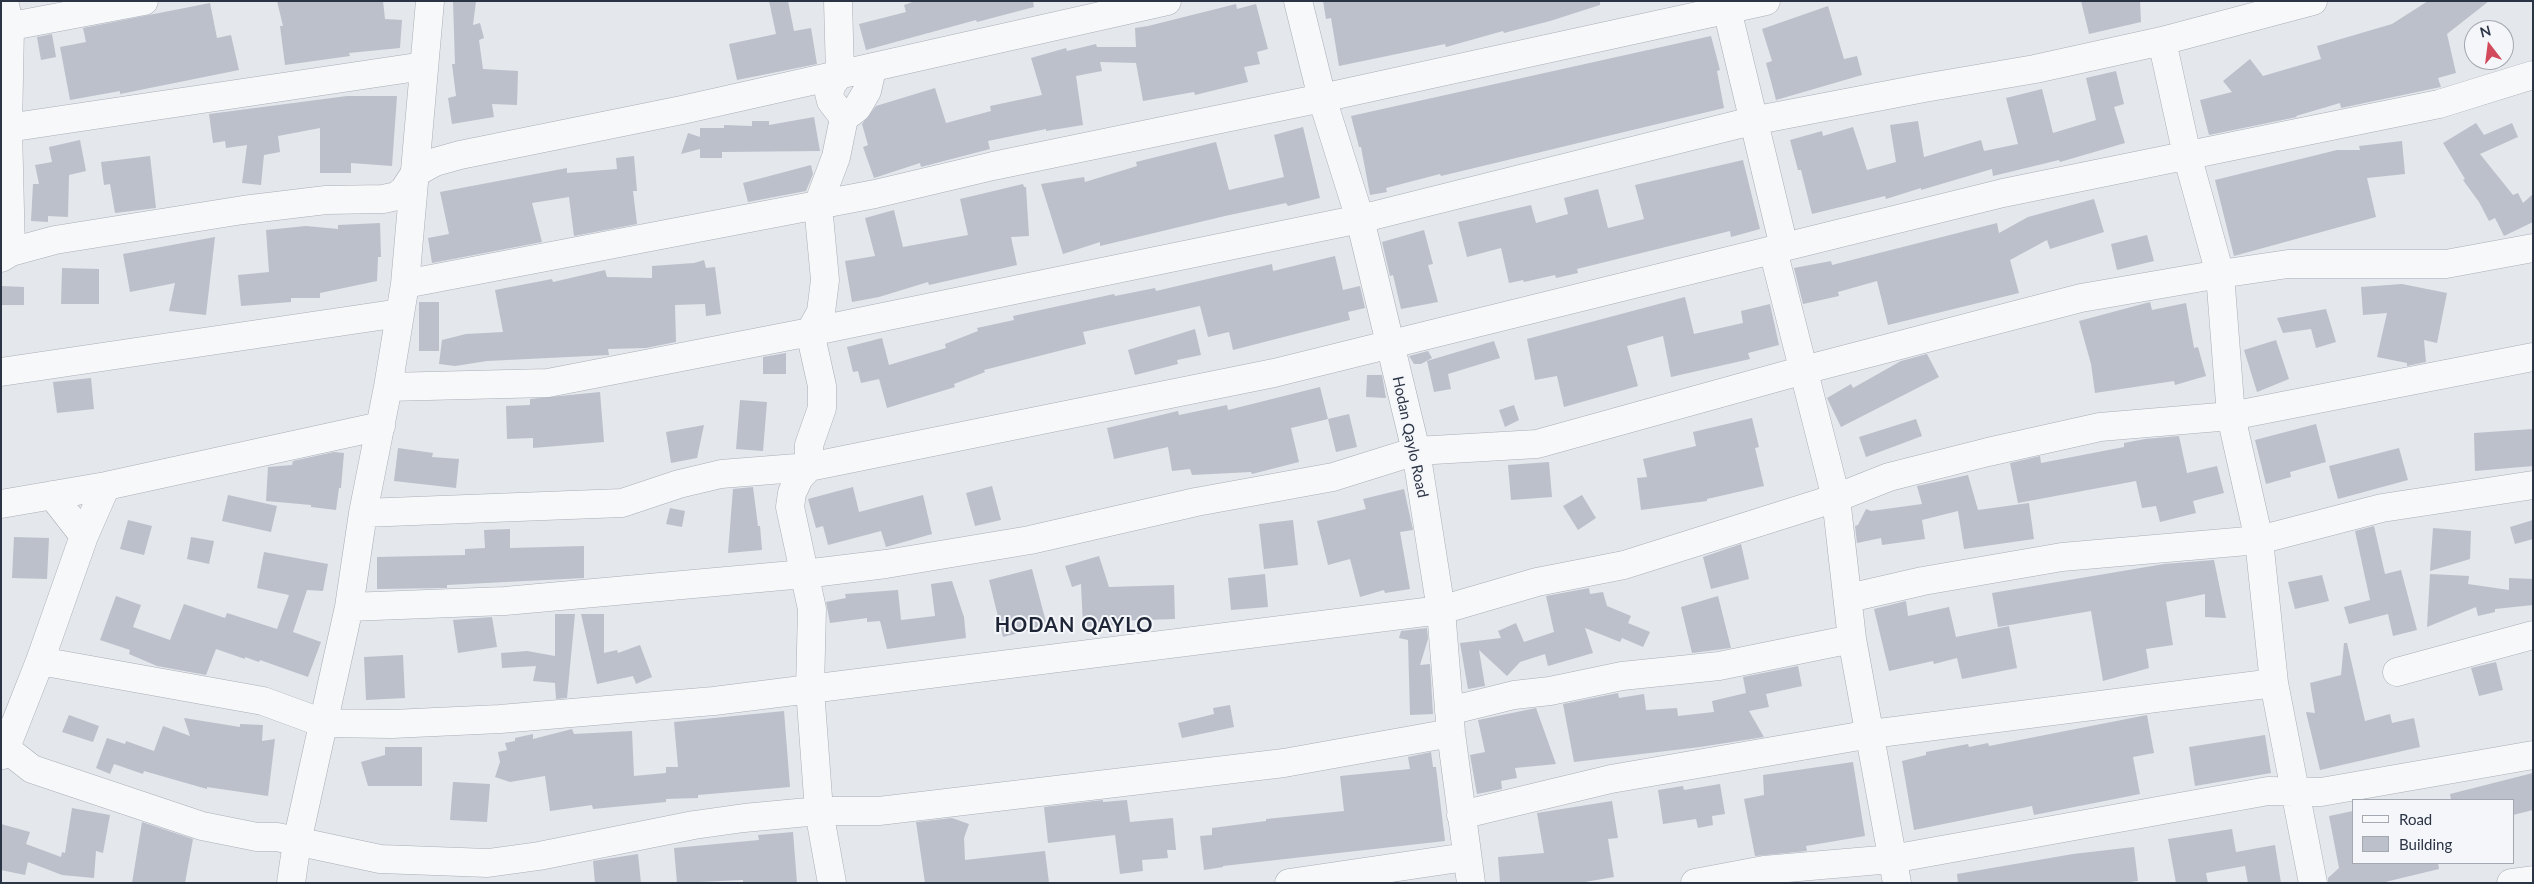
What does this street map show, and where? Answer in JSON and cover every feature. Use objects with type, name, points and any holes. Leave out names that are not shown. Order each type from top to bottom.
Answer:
[{"type":"street","points":[[144,1],[5,19],[6,255],[55,240],[243,210],[326,200],[383,199],[397,196],[404,190],[415,173],[435,162],[460,155],[682,110],[840,74],[872,69],[1166,1]]},
{"type":"street","points":[[291,883],[297,842],[349,607],[363,513],[381,426],[405,284],[430,1]]},
{"type":"street","points":[[838,1],[840,74],[832,84],[829,93],[831,101],[844,118]]},
{"type":"street","name":"Hodan Qaylo Road","points":[[1298,1],[1322,98],[1360,219],[1416,451],[1441,610],[1450,722],[1468,870]]},
{"type":"street","points":[[405,284],[818,205],[1322,98],[1726,5],[1766,1]]},
{"type":"street","points":[[388,387],[548,383],[810,332],[1360,219],[1752,121],[1924,88],[2036,70],[2162,41],[2313,1]]},
{"type":"street","points":[[1726,5],[1804,370],[1836,498],[1852,639],[1895,871]]},
{"type":"street","points":[[2162,41],[2187,156],[2220,274],[2231,416],[2259,540],[2274,683],[2313,883]]},
{"type":"street","points":[[4,128],[424,66]]},
{"type":"street","points":[[832,883],[819,811],[810,688],[812,609],[790,507],[792,493],[799,478],[809,468],[809,446],[822,408],[822,386],[810,332],[821,312],[825,280],[818,205],[836,157],[844,118],[857,108],[867,91],[872,69]]},
{"type":"street","points":[[363,513],[622,503],[679,484],[721,474],[809,468],[1274,373],[2003,193],[2439,104],[2533,75]]},
{"type":"street","points":[[349,607],[505,602],[804,574],[886,564],[1030,540],[1196,502],[1333,477],[1416,451],[1537,444],[1804,370],[2081,298],[2288,264],[2446,264],[2533,248]]},
{"type":"street","points":[[1,372],[400,313]]},
{"type":"street","points":[[40,661],[264,701],[323,723],[392,724],[500,720],[714,701],[1441,610],[1537,582],[1624,565],[1836,498],[1889,477],[2100,427],[2231,416],[2533,357]]},
{"type":"street","points":[[1,504],[106,486],[381,426]]},
{"type":"street","points":[[1848,598],[1923,581],[2062,557],[2259,540],[2382,508],[2533,485]]},
{"type":"street","points":[[106,486],[84,536],[40,661],[2,747],[32,769],[202,826],[297,842],[380,860],[488,863],[539,856],[694,825],[819,811],[879,811],[1284,763],[1450,722],[1514,695],[1550,691],[1622,676],[1719,666],[1852,639]]},
{"type":"street","points":[[52,495],[84,536]]},
{"type":"street","points":[[2397,672],[2533,635]]},
{"type":"street","points":[[1461,815],[1611,779],[1871,734],[2274,683]]},
{"type":"street","points":[[1694,883],[1764,870],[1895,871],[2268,791],[2322,792],[2533,755]]},
{"type":"street","points":[[1289,883],[1468,870]]},
{"type":"street","points":[[2511,883],[2533,880]]},
{"type":"building","points":[[277,1],[383,1],[385,19],[402,20],[400,48],[349,53],[350,56],[285,65],[280,26],[283,26]]},
{"type":"building","points":[[453,1],[476,1],[473,25],[480,23],[484,38],[479,40],[483,69],[518,71],[517,105],[492,104],[494,117],[452,124],[448,98],[456,96],[452,64],[455,64]]},
{"type":"building","points":[[769,1],[788,1],[794,31],[811,28],[817,64],[737,80],[729,44],[776,34]]},
{"type":"building","points":[[915,1],[1033,1],[1034,7],[977,22],[976,20],[866,50],[859,24],[906,12],[904,5]]},
{"type":"building","points":[[1323,1],[1600,1],[1600,5],[1550,21],[1504,33],[1503,31],[1446,47],[1445,44],[1339,66],[1331,18],[1326,19]]},
{"type":"building","points":[[2081,1],[2140,1],[2141,22],[2089,34]]},
{"type":"building","points":[[2428,1],[2489,1],[2447,34],[2456,73],[2438,78],[2441,87],[2341,108],[2340,103],[2297,117],[2209,135],[2200,100],[2232,92],[2223,81],[2250,59],[2263,76],[2321,59],[2317,46],[2392,24]]},
{"type":"building","points":[[210,3],[217,38],[231,35],[239,70],[120,94],[120,91],[70,100],[60,47],[86,42],[83,28]]},
{"type":"building","points":[[1236,4],[1237,9],[1256,4],[1268,49],[1257,52],[1260,64],[1244,67],[1248,82],[1195,95],[1194,92],[1143,101],[1136,63],[1100,62],[1102,71],[1076,76],[1083,125],[1046,131],[1046,129],[988,141],[990,149],[921,167],[920,163],[874,178],[863,147],[868,145],[862,124],[876,106],[935,88],[946,123],[991,111],[990,106],[1042,95],[1031,58],[1066,48],[1067,51],[1096,44],[1097,47],[1136,47],[1135,28]]},
{"type":"building","points":[[1828,6],[1844,59],[1857,56],[1862,75],[1776,100],[1766,63],[1772,61],[1762,29]]},
{"type":"building","points":[[52,34],[56,57],[41,60],[37,37]]},
{"type":"building","points":[[1711,36],[1720,70],[1717,71],[1724,108],[1441,176],[1440,174],[1386,188],[1387,192],[1370,195],[1361,147],[1359,147],[1351,116]]},
{"type":"building","points":[[2116,71],[2124,104],[2114,107],[2125,143],[2060,162],[2059,160],[1993,176],[1992,169],[1886,199],[1885,196],[1812,214],[1801,170],[1798,170],[1790,140],[1822,131],[1823,136],[1853,127],[1867,170],[1896,162],[1890,125],[1918,121],[1924,157],[1981,140],[1984,151],[2018,144],[2006,98],[2042,89],[2053,133],[2096,120],[2086,78]]},
{"type":"building","points":[[347,96],[397,96],[392,166],[351,163],[351,173],[320,173],[320,128],[278,136],[280,152],[264,155],[261,185],[242,183],[247,145],[226,148],[225,141],[213,143],[209,114]]},
{"type":"building","points":[[814,117],[820,151],[722,152],[722,158],[700,158],[700,149],[681,154],[688,133],[700,137],[700,128],[724,128],[724,125],[752,126],[752,121],[769,121],[769,125]]},
{"type":"building","points":[[2476,123],[2484,135],[2512,123],[2518,137],[2480,154],[2513,195],[2518,193],[2523,203],[2533,194],[2533,222],[2504,236],[2495,218],[2489,221],[2479,202],[2463,180],[2465,179],[2443,143]]},
{"type":"building","points":[[1303,127],[1320,198],[1288,206],[1286,203],[1225,216],[1100,246],[1100,242],[1063,254],[1041,184],[1084,177],[1085,182],[1137,166],[1136,162],[1216,142],[1229,190],[1284,177],[1274,135]]},
{"type":"building","points":[[80,140],[86,171],[69,175],[68,217],[48,216],[48,222],[31,221],[33,184],[39,184],[35,165],[52,162],[49,147]]},
{"type":"building","points":[[2402,141],[2405,174],[2367,178],[2376,217],[2234,256],[2215,180],[2337,150],[2360,150],[2359,146]]},
{"type":"building","points":[[150,156],[156,208],[115,213],[110,184],[104,185],[101,162]]},
{"type":"building","points":[[634,156],[637,191],[633,191],[637,224],[574,236],[569,197],[532,203],[542,242],[432,263],[428,238],[449,234],[440,192],[567,168],[567,173],[617,169],[616,158]]},
{"type":"building","points":[[1743,160],[1760,229],[1731,237],[1730,231],[1577,269],[1578,273],[1556,278],[1555,275],[1524,282],[1523,280],[1509,283],[1501,248],[1467,257],[1458,222],[1531,205],[1536,223],[1568,214],[1564,198],[1598,189],[1608,228],[1644,219],[1635,185]]},
{"type":"building","points":[[811,165],[813,174],[806,191],[748,202],[743,183]]},
{"type":"building","points":[[1023,184],[1026,187],[1029,236],[1011,237],[1017,265],[929,285],[928,282],[879,297],[852,302],[845,261],[875,256],[865,218],[894,210],[903,247],[968,235],[960,199]]},
{"type":"building","points":[[2094,199],[2104,232],[2050,249],[2047,240],[2010,260],[2019,293],[1888,325],[1877,281],[1838,292],[1839,296],[1803,304],[1794,268],[1831,261],[1832,265],[1997,223],[1999,233],[2028,217]]},
{"type":"building","points":[[380,223],[381,257],[378,257],[377,281],[320,293],[320,298],[291,298],[291,302],[241,306],[238,275],[269,272],[266,230],[306,226],[338,229],[338,225]]},
{"type":"building","points":[[1424,230],[1433,264],[1428,265],[1438,302],[1401,309],[1393,275],[1390,276],[1382,242]]},
{"type":"building","points":[[2147,235],[2154,261],[2117,270],[2111,244]]},
{"type":"building","points":[[215,237],[206,315],[169,311],[175,283],[130,292],[123,254]]},
{"type":"building","points":[[1335,256],[1343,290],[1360,286],[1365,308],[1348,312],[1350,320],[1233,350],[1229,332],[1208,337],[1200,306],[1083,332],[1086,344],[984,370],[985,372],[954,384],[955,387],[887,408],[879,379],[861,383],[858,371],[853,372],[847,347],[882,338],[889,365],[946,348],[945,344],[978,331],[977,328],[1014,320],[1013,316],[1114,294],[1115,296],[1155,288],[1156,291],[1272,264],[1273,271]]},
{"type":"building","points":[[704,260],[706,268],[715,267],[721,314],[706,316],[705,304],[675,305],[676,342],[646,348],[608,349],[609,355],[487,361],[455,366],[439,364],[442,340],[466,334],[503,332],[495,290],[552,279],[553,282],[605,270],[607,277],[652,278],[652,266],[694,263]]},
{"type":"building","points":[[62,268],[99,269],[99,304],[61,304]]},
{"type":"building","points":[[2402,284],[2447,293],[2437,343],[2424,340],[2426,362],[2407,366],[2407,363],[2377,357],[2387,313],[2363,315],[2361,287]]},
{"type":"building","points":[[1,286],[24,287],[24,305],[1,305]]},
{"type":"building","points":[[1685,297],[1694,334],[1743,323],[1741,311],[1770,304],[1779,345],[1748,353],[1750,359],[1671,377],[1663,336],[1627,346],[1638,386],[1564,407],[1557,376],[1535,380],[1527,339]]},
{"type":"building","points":[[419,302],[439,302],[439,351],[419,351]]},
{"type":"building","points":[[2150,302],[2152,310],[2186,303],[2194,348],[2198,347],[2206,376],[2175,385],[2174,381],[2095,393],[2091,364],[2079,321]]},
{"type":"building","points":[[2326,309],[2336,342],[2316,348],[2311,329],[2283,333],[2277,318]]},
{"type":"building","points":[[1195,329],[1201,355],[1177,360],[1178,364],[1135,375],[1128,350]]},
{"type":"building","points":[[2276,340],[2289,379],[2257,392],[2244,350]]},
{"type":"building","points":[[1494,341],[1500,358],[1448,374],[1451,389],[1434,392],[1427,361]]},
{"type":"building","points":[[1428,351],[1432,358],[1421,364],[1414,364],[1409,356]]},
{"type":"building","points":[[786,353],[786,374],[763,374],[763,357]]},
{"type":"building","points":[[1927,354],[1939,377],[1841,427],[1827,398],[1851,384],[1853,388],[1901,361]]},
{"type":"building","points":[[1367,375],[1382,375],[1386,398],[1366,397]]},
{"type":"building","points":[[91,378],[94,409],[57,413],[53,382]]},
{"type":"building","points":[[1320,387],[1328,419],[1291,428],[1299,462],[1252,474],[1251,472],[1192,475],[1190,469],[1172,471],[1168,447],[1114,459],[1107,428],[1178,411],[1179,415],[1227,405],[1228,410]]},
{"type":"building","points":[[600,392],[604,442],[533,448],[533,438],[507,439],[506,406],[530,405],[530,399]]},
{"type":"building","points":[[740,400],[767,402],[763,451],[736,449]]},
{"type":"building","points":[[1514,405],[1519,420],[1505,427],[1499,410]]},
{"type":"building","points":[[1349,414],[1357,447],[1336,452],[1328,419]]},
{"type":"building","points":[[1752,418],[1759,447],[1755,448],[1764,486],[1707,499],[1707,501],[1641,510],[1637,478],[1647,477],[1643,459],[1696,446],[1693,432]]},
{"type":"building","points":[[1916,419],[1922,436],[1866,457],[1859,437]]},
{"type":"building","points":[[2316,424],[2326,462],[2290,472],[2291,477],[2266,484],[2255,440]]},
{"type":"building","points":[[704,425],[697,458],[671,463],[666,432]]},
{"type":"building","points":[[2533,429],[2533,466],[2475,471],[2474,433]]},
{"type":"building","points":[[2179,436],[2187,473],[2217,466],[2224,493],[2193,501],[2196,513],[2160,522],[2156,506],[2142,508],[2136,481],[2018,503],[2010,463],[2040,456],[2041,463],[2124,447],[2124,443]]},
{"type":"building","points":[[398,448],[433,453],[432,457],[459,459],[456,488],[394,481]]},
{"type":"building","points":[[2399,448],[2408,480],[2338,499],[2329,466]]},
{"type":"building","points":[[334,452],[344,453],[341,488],[339,488],[336,510],[311,507],[311,505],[266,501],[268,467],[292,465],[293,461]]},
{"type":"building","points":[[1549,462],[1552,497],[1511,500],[1508,465]]},
{"type":"building","points":[[1968,475],[1978,510],[2029,503],[2034,539],[1964,549],[1958,511],[1922,520],[1925,539],[1882,545],[1881,538],[1857,543],[1855,526],[1858,525],[1866,509],[1871,511],[1922,504],[1917,486]]},
{"type":"building","points":[[992,486],[1001,520],[975,526],[966,493]]},
{"type":"building","points":[[753,487],[762,550],[728,553],[733,489]]},
{"type":"building","points":[[853,487],[859,512],[923,495],[932,534],[886,547],[881,531],[828,545],[823,526],[816,528],[808,499]]},
{"type":"building","points":[[1404,489],[1413,530],[1400,532],[1410,589],[1385,593],[1384,590],[1360,597],[1350,559],[1328,565],[1317,521],[1366,509],[1363,499]]},
{"type":"building","points":[[228,495],[277,506],[271,532],[222,521]]},
{"type":"building","points":[[1582,495],[1596,518],[1578,530],[1563,506]]},
{"type":"building","points":[[670,508],[685,511],[682,527],[666,524]]},
{"type":"building","points":[[128,520],[152,526],[144,555],[120,549]]},
{"type":"building","points":[[1293,520],[1298,565],[1264,569],[1259,524]]},
{"type":"building","points":[[2533,520],[2533,539],[2515,544],[2510,527]]},
{"type":"building","points":[[2374,526],[2385,574],[2401,570],[2417,630],[2393,636],[2388,614],[2349,624],[2344,607],[2370,600],[2355,531]]},
{"type":"building","points":[[2433,528],[2471,531],[2470,559],[2430,571]]},
{"type":"building","points":[[510,529],[510,548],[584,546],[584,578],[447,585],[447,588],[377,589],[377,557],[465,555],[465,549],[485,548],[484,530]]},
{"type":"building","points":[[14,537],[49,538],[47,579],[12,578]]},
{"type":"building","points":[[191,537],[214,541],[209,564],[187,559]]},
{"type":"building","points":[[1741,544],[1749,579],[1711,589],[1703,557]]},
{"type":"building","points":[[264,552],[328,564],[323,591],[307,590],[293,632],[321,642],[308,677],[260,660],[259,662],[245,657],[245,659],[216,649],[206,675],[157,666],[129,654],[130,650],[100,640],[116,596],[141,605],[133,627],[170,640],[184,604],[225,618],[227,613],[277,629],[289,595],[257,588]]},
{"type":"building","points":[[1099,556],[1109,587],[1174,585],[1175,619],[1116,621],[1116,625],[1083,627],[1081,584],[1072,587],[1065,566]]},
{"type":"building","points":[[2214,560],[2226,618],[2205,617],[2205,594],[2166,602],[2173,645],[2146,649],[2149,668],[2103,681],[2091,611],[1998,627],[1992,593],[2164,564]]},
{"type":"building","points":[[1032,569],[1047,626],[1003,637],[989,580]]},
{"type":"building","points":[[1265,574],[1268,607],[1231,610],[1228,578]]},
{"type":"building","points":[[2430,574],[2469,576],[2468,584],[2509,590],[2509,578],[2533,579],[2533,605],[2495,609],[2495,612],[2478,616],[2476,607],[2427,627]]},
{"type":"building","points":[[2322,575],[2329,601],[2295,609],[2288,582]]},
{"type":"building","points":[[952,581],[964,617],[966,638],[887,649],[880,621],[867,622],[867,618],[830,623],[826,602],[846,598],[845,594],[898,590],[901,620],[935,616],[931,584]]},
{"type":"building","points":[[1589,588],[1590,594],[1603,592],[1607,606],[1631,616],[1628,623],[1650,632],[1643,647],[1622,638],[1620,642],[1585,628],[1593,653],[1548,666],[1545,654],[1520,662],[1507,676],[1479,650],[1485,686],[1468,689],[1460,643],[1501,638],[1498,631],[1516,623],[1524,642],[1554,632],[1546,596]]},
{"type":"building","points":[[1718,596],[1731,648],[1692,653],[1681,607]]},
{"type":"building","points":[[1906,601],[1908,616],[1949,607],[1956,637],[2009,626],[2017,668],[1962,679],[1957,658],[1934,664],[1933,661],[1889,671],[1874,609]]},
{"type":"building","points":[[555,614],[575,614],[567,698],[556,699],[555,683],[533,681],[536,666],[502,668],[501,653],[527,651],[555,656]]},
{"type":"building","points":[[581,614],[604,614],[604,653],[617,650],[618,653],[640,645],[652,677],[636,684],[633,676],[597,684]]},
{"type":"building","points":[[492,617],[497,647],[458,653],[453,620]]},
{"type":"building","points":[[1427,628],[1428,639],[1420,665],[1430,664],[1433,714],[1410,715],[1408,640],[1399,638],[1401,631]]},
{"type":"building","points":[[2344,643],[2347,643],[2365,721],[2390,714],[2392,723],[2414,718],[2420,747],[2320,770],[2306,712],[2315,713],[2310,683],[2341,675]]},
{"type":"building","points":[[403,655],[405,698],[366,700],[364,657]]},
{"type":"building","points":[[2496,662],[2503,690],[2479,696],[2471,668]]},
{"type":"building","points":[[1798,666],[1802,686],[1766,694],[1769,707],[1749,711],[1764,737],[1700,747],[1574,762],[1563,704],[1618,693],[1619,698],[1644,694],[1646,710],[1677,708],[1678,716],[1714,712],[1712,701],[1746,693],[1743,677]]},
{"type":"building","points":[[1230,705],[1234,727],[1182,738],[1178,723],[1214,714],[1213,708]]},
{"type":"building","points":[[1536,708],[1556,764],[1515,768],[1517,778],[1501,781],[1502,789],[1477,794],[1470,755],[1485,752],[1478,720]]},
{"type":"building","points":[[784,711],[790,787],[698,795],[698,798],[666,799],[666,802],[593,809],[592,805],[550,811],[545,776],[510,782],[495,777],[500,762],[498,752],[507,750],[505,743],[515,741],[515,738],[533,734],[533,739],[572,729],[574,734],[632,731],[634,776],[666,773],[666,767],[678,767],[674,722]]},
{"type":"building","points":[[69,715],[99,726],[93,742],[62,732]]},
{"type":"building","points":[[2147,715],[2154,753],[2133,757],[2140,794],[2034,815],[2032,806],[1914,830],[1902,761],[1926,755],[1926,752],[1968,744],[1969,747],[1988,743],[1989,746]]},
{"type":"building","points":[[184,718],[240,727],[240,724],[263,725],[262,741],[275,739],[268,796],[207,787],[207,789],[144,771],[143,774],[114,764],[110,774],[96,768],[107,738],[125,744],[126,741],[154,751],[163,726],[190,736]]},
{"type":"building","points":[[2265,735],[2271,773],[2195,786],[2189,747]]},
{"type":"building","points":[[385,747],[422,747],[422,786],[368,786],[361,762],[385,755]]},
{"type":"building","points":[[1431,752],[1433,767],[1436,767],[1445,841],[1223,866],[1204,870],[1200,836],[1212,835],[1212,828],[1266,821],[1266,819],[1344,811],[1340,776],[1410,769],[1408,757]]},
{"type":"building","points":[[1853,762],[1865,836],[1806,846],[1807,851],[1755,856],[1744,799],[1764,795],[1763,775]]},
{"type":"building","points":[[2533,773],[2533,810],[2514,815],[2514,799],[2451,799],[2450,794]]},
{"type":"building","points":[[453,782],[490,784],[487,822],[450,820]]},
{"type":"building","points":[[1720,784],[1725,814],[1712,816],[1713,825],[1698,828],[1696,819],[1663,824],[1658,790],[1683,786],[1684,790]]},
{"type":"building","points":[[1103,800],[1103,802],[1127,800],[1130,822],[1173,818],[1176,850],[1167,850],[1168,858],[1142,860],[1143,871],[1120,874],[1115,835],[1048,843],[1044,807]]},
{"type":"building","points":[[1612,801],[1618,838],[1608,839],[1614,877],[1579,883],[1500,883],[1498,857],[1544,853],[1537,813]]},
{"type":"building","points":[[72,808],[110,815],[103,853],[96,851],[94,878],[62,875],[28,862],[25,875],[1,870],[1,824],[30,832],[26,844],[61,857],[62,852],[65,853]]},
{"type":"building","points":[[2352,811],[2352,864],[2438,864],[2439,869],[2381,883],[2328,883],[2328,878],[2339,868],[2329,816]]},
{"type":"building","points":[[952,818],[969,824],[964,838],[965,860],[1045,851],[1049,883],[925,883],[916,822]]},
{"type":"building","points":[[142,822],[193,839],[185,883],[132,883]]},
{"type":"building","points":[[2232,829],[2236,852],[2275,845],[2281,883],[2248,883],[2245,866],[2206,873],[2208,883],[2176,883],[2168,839]]},
{"type":"building","points":[[793,832],[797,883],[743,883],[743,880],[677,883],[674,848],[759,840],[758,835]]},
{"type":"building","points":[[2134,847],[2138,881],[2123,883],[1958,883],[1957,874],[2073,854]]},
{"type":"building","points":[[638,854],[641,883],[595,883],[593,861]]},
{"type":"district","name":"HODAN QAYLO","points":[[1074,626]]}]
